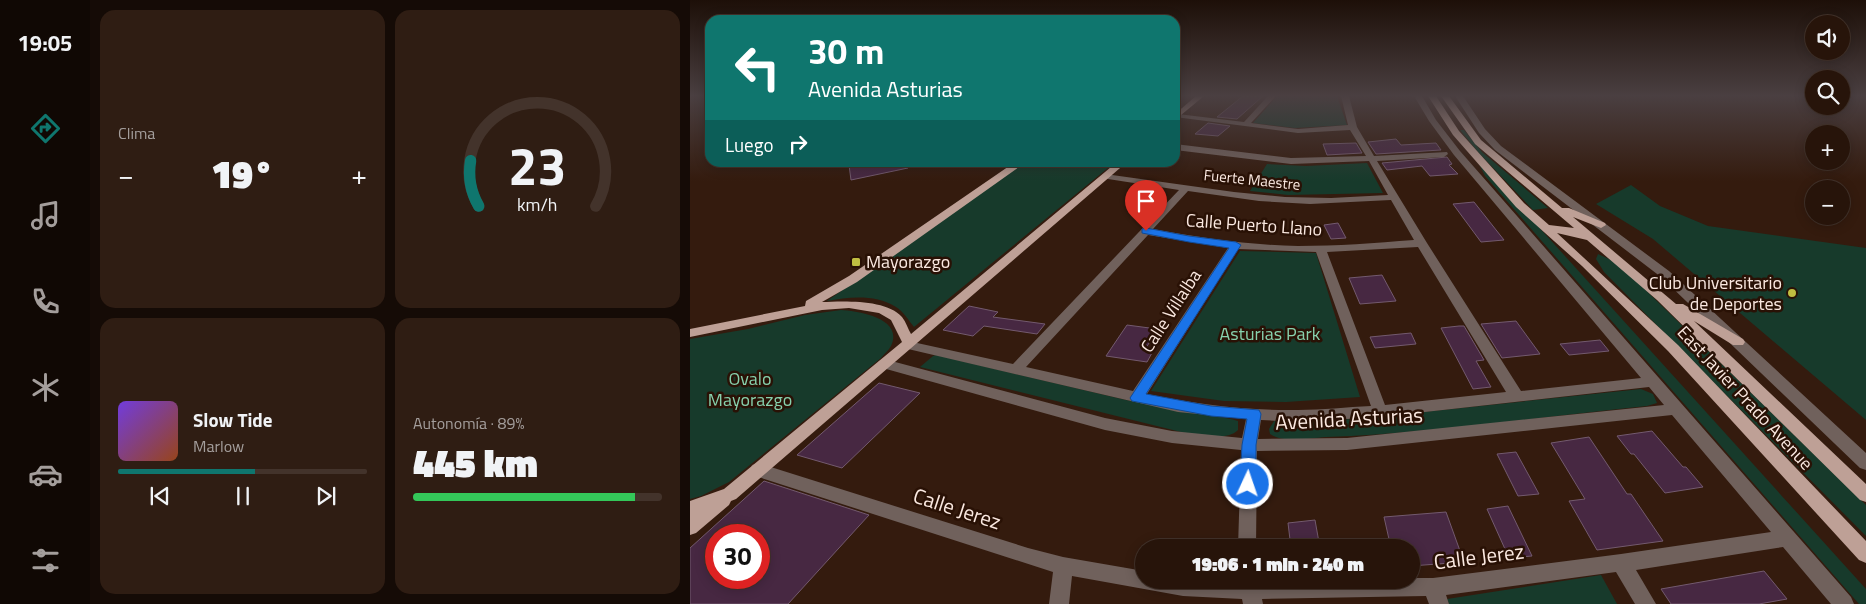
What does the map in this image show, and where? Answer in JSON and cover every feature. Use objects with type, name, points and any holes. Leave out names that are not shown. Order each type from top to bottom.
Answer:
[{"type":"main road","name":"East Javier Prado Avenue","points":[[1450,124],[1482,164],[1520,205],[1673,348],[1866,554]]},
{"type":"main road","name":"East Javier Prado Avenue","points":[[1464,124],[1478,142],[1662,297],[1866,495]]},
{"type":"main road","points":[[791,312],[834,292],[1015,167]]},
{"type":"main road","points":[[690,527],[1118,167]]},
{"type":"main road","points":[[1551,204],[1601,225]]},
{"type":"main road","points":[[1546,228],[1571,231],[1602,246]]},
{"type":"main road","points":[[1662,297],[1738,342]]},
{"type":"main road","points":[[690,333],[822,306],[849,304],[883,310],[896,318],[908,344]]},
{"type":"main road","points":[[690,509],[730,494]]},
{"type":"street","points":[[1238,124],[1302,131],[1353,127],[1421,243],[1517,397]]},
{"type":"street","points":[[1435,124],[1457,153],[1652,382],[1844,604]]},
{"type":"street","points":[[1478,124],[1498,148],[1665,274],[1866,463]]},
{"type":"street","points":[[1180,148],[1291,161],[1444,154]]},
{"type":"street","name":"Fuerte Maestre","points":[[1108,176],[1245,197],[1311,201],[1394,197]]},
{"type":"street","points":[[1015,370],[1186,188]]},
{"type":"street","name":"Calle Puerto Llano","points":[[1146,231],[1236,245],[1320,249],[1421,243]]},
{"type":"street","name":"Calle Villalba","points":[[1137,398],[1236,245]]},
{"type":"street","points":[[1320,249],[1380,411]]},
{"type":"street","points":[[690,328],[715,328]]},
{"type":"street","name":"Avenida Asturias","points":[[908,344],[1137,398],[1211,411],[1254,414],[1297,416],[1380,411],[1652,382]]},
{"type":"street","name":"Avenida Asturias","points":[[884,364],[1105,424],[1172,437],[1249,445],[1299,446],[1356,443],[1675,409]]},
{"type":"street","points":[[1247,539],[1246,506],[1249,445],[1254,414]]},
{"type":"street","name":"Calle Jerez","points":[[758,470],[1028,557],[1063,566],[1135,578]]},
{"type":"street","name":"Calle Jerez","points":[[1217,589],[1436,595],[1621,563],[1787,538]]},
{"type":"street","points":[[1621,563],[1646,604]]},
{"type":"street","points":[[1059,604],[1063,566]]},
{"type":"green space","points":[[1263,124],[1347,125],[1295,128]]},
{"type":"green space","points":[[1460,130],[1464,130],[1482,152],[1548,208],[1533,210],[1478,152]]},
{"type":"green space","points":[[1478,162],[1866,589],[1866,604],[1859,604],[1485,176]]},
{"type":"green space","points":[[1367,163],[1383,193],[1288,195],[1250,191],[1267,164],[1306,166]]},
{"type":"green space","points":[[1016,167],[1109,167],[914,327],[899,309],[879,300],[871,298],[844,298],[827,301]]},
{"type":"green space","name":"Club Universitario de Deportes","points":[[1631,185],[1660,206],[1708,226],[1866,248],[1866,420],[1653,239],[1596,204]]},
{"type":"green space","name":"Asturias Park","points":[[1240,251],[1316,253],[1360,397],[1286,402],[1224,401],[1151,391]]},
{"type":"green space","points":[[1598,254],[1623,268],[1866,505],[1866,536],[1604,272],[1596,259]]},
{"type":"green space","name":"Ovalo Mayorazgo","points":[[841,310],[868,314],[885,323],[891,329],[893,336],[889,349],[881,358],[729,482],[701,496],[690,499],[690,339],[748,329],[805,315]]},
{"type":"green space","points":[[936,355],[1126,400],[1231,419],[1238,421],[1238,430],[1221,436],[1189,434],[920,367]]},
{"type":"green space","points":[[1641,389],[1653,394],[1657,403],[1647,406],[1366,435],[1290,440],[1270,434],[1269,429],[1274,421],[1315,422],[1376,417]]},
{"type":"green space","points":[[1601,575],[1617,604],[1449,604],[1447,599]]},
{"type":"building","points":[[1207,124],[1230,126],[1218,136],[1195,134]]},
{"type":"building","points":[[1396,139],[1401,145],[1436,143],[1441,150],[1376,154],[1368,142]]},
{"type":"building","points":[[1356,143],[1362,153],[1327,155],[1323,144]]},
{"type":"building","points":[[1447,157],[1452,164],[1449,165],[1458,174],[1430,176],[1422,166],[1387,170],[1382,163]]},
{"type":"building","points":[[849,167],[908,167],[908,168],[851,180]]},
{"type":"building","points":[[1474,202],[1504,240],[1481,242],[1453,204]]},
{"type":"building","points":[[1338,223],[1346,238],[1331,239],[1324,225]]},
{"type":"building","points":[[1382,275],[1396,301],[1360,304],[1349,278]]},
{"type":"building","points":[[969,306],[998,312],[993,317],[1045,324],[1037,334],[984,326],[973,336],[943,330]]},
{"type":"building","points":[[1516,321],[1540,354],[1502,358],[1481,324]]},
{"type":"building","points":[[1127,325],[1157,329],[1145,350],[1153,351],[1147,362],[1106,356]]},
{"type":"building","points":[[1464,326],[1484,360],[1476,361],[1491,387],[1473,389],[1441,328]]},
{"type":"building","points":[[1411,333],[1416,344],[1375,348],[1370,337]]},
{"type":"building","points":[[1600,340],[1609,351],[1569,355],[1560,344]]},
{"type":"building","points":[[879,383],[920,393],[842,468],[797,455]]},
{"type":"building","points":[[1652,431],[1703,487],[1665,493],[1617,436]]},
{"type":"building","points":[[1589,437],[1627,494],[1631,494],[1663,541],[1597,550],[1569,501],[1585,499],[1551,443]]},
{"type":"building","points":[[1516,452],[1539,494],[1518,496],[1497,454]]},
{"type":"building","points":[[764,481],[869,515],[788,604],[690,604],[690,548],[705,534],[705,589],[770,589],[770,524],[717,524]]},
{"type":"building","points":[[1508,506],[1532,556],[1509,558],[1487,509]]},
{"type":"building","points":[[1446,512],[1464,562],[1420,565],[1420,539],[1389,539],[1384,517]]},
{"type":"building","points":[[1315,520],[1318,539],[1290,539],[1288,523]]},
{"type":"building","points":[[1764,571],[1787,599],[1759,604],[1671,604],[1661,589]]},
{"type":"place","name":"Mayorazgo","points":[[856,262]]},
{"type":"place","name":"Club Universitario de Deportes","points":[[1792,293]]},
{"type":"route","points":[[1146,231],[1236,245],[1137,398],[1211,411],[1254,414],[1249,445],[1248,484]]}]
